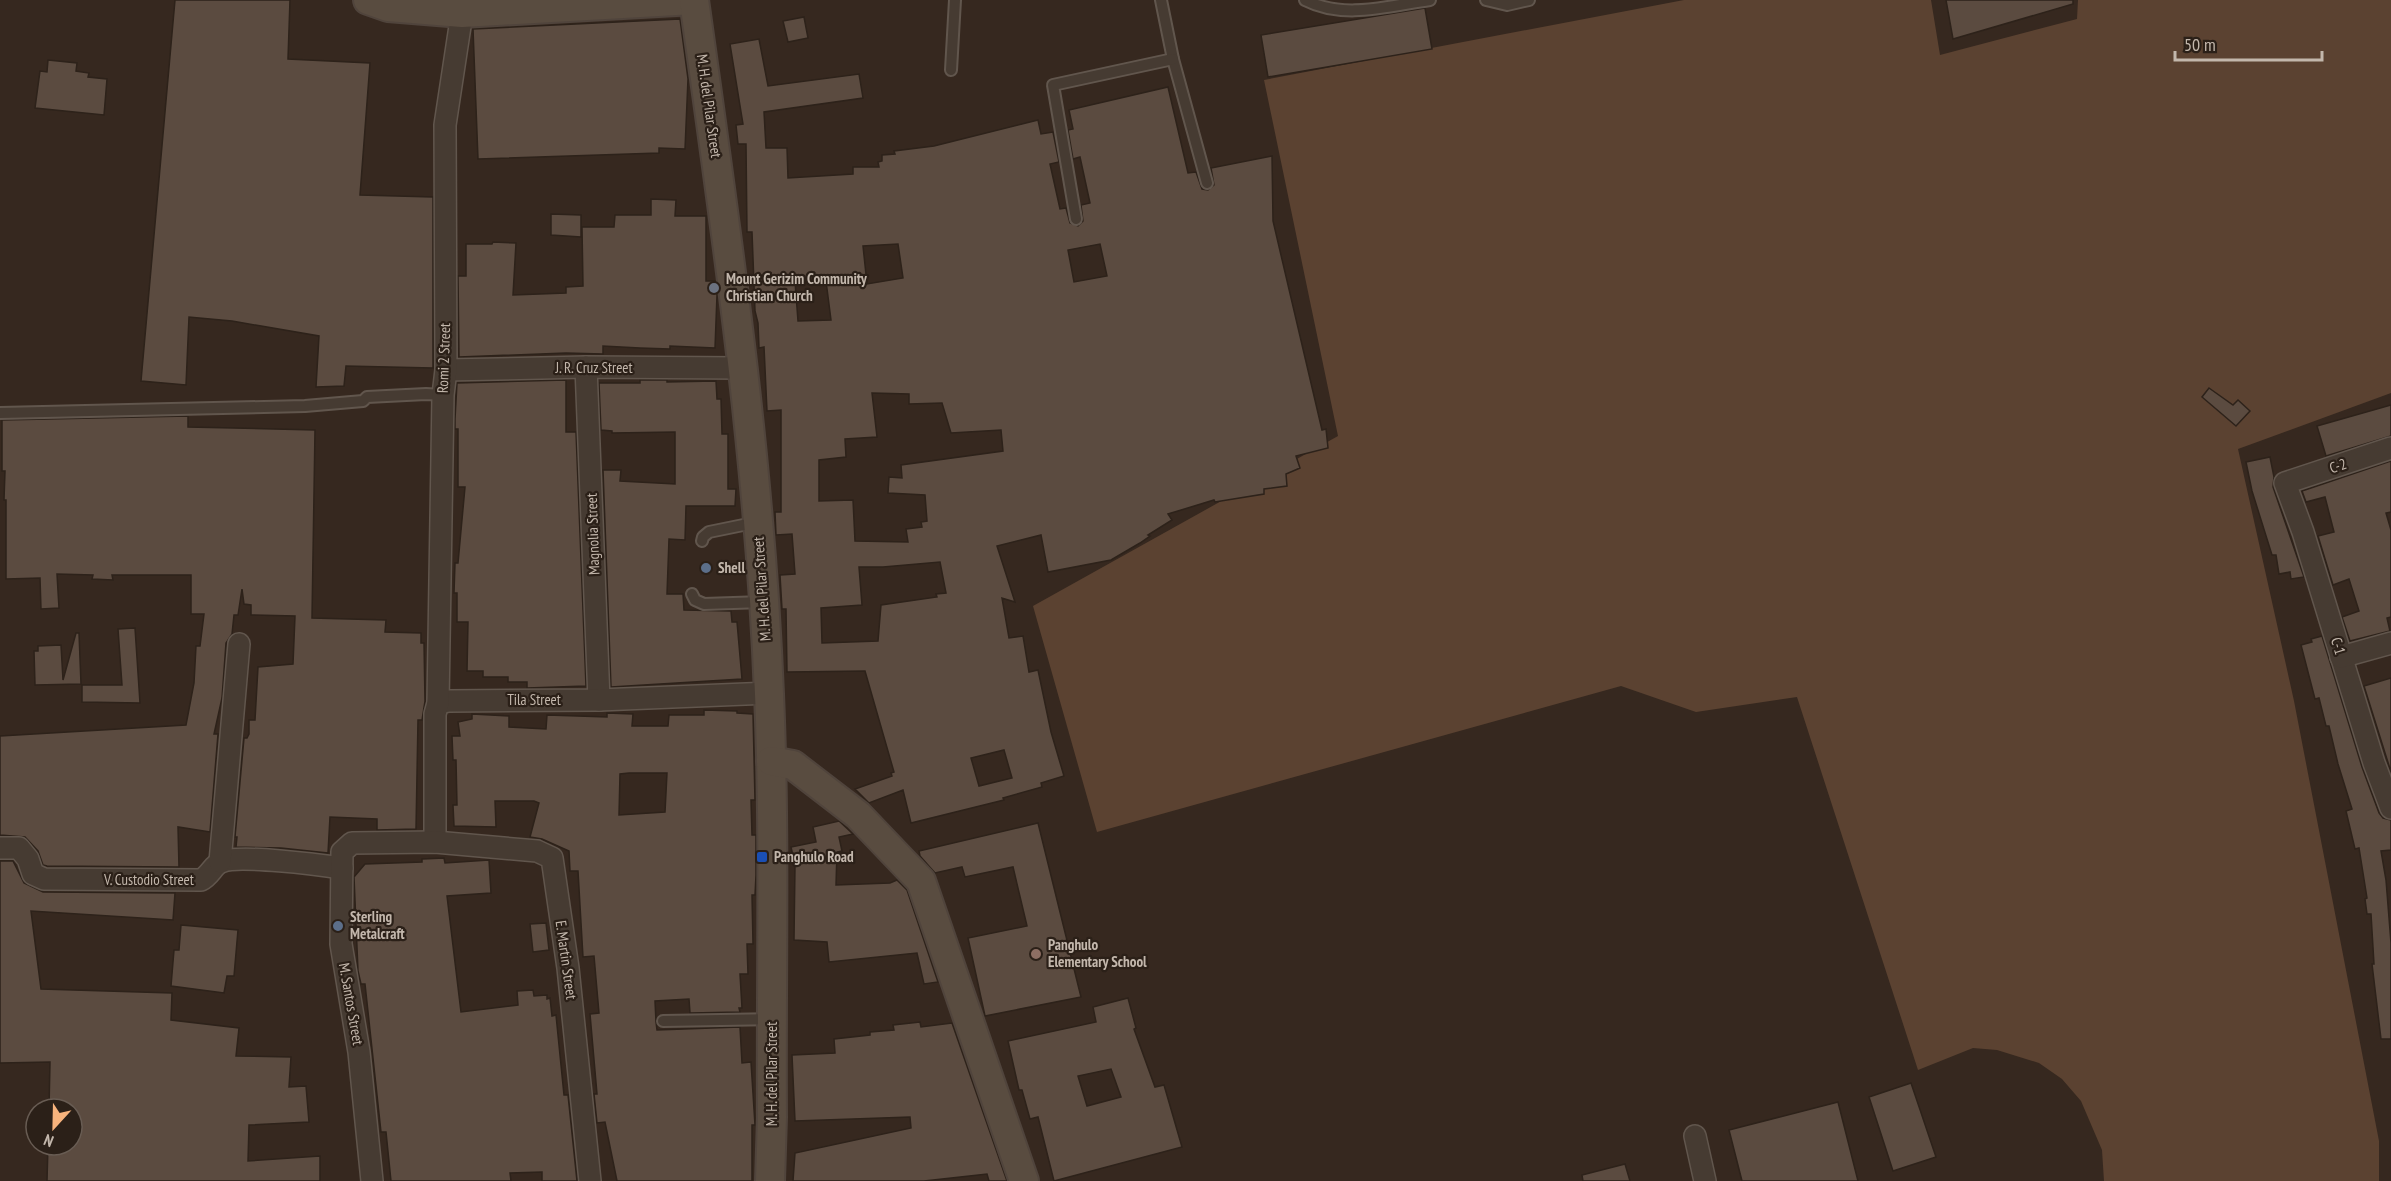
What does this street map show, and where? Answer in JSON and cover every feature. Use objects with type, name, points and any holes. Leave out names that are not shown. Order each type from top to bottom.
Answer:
[{"type":"main road","points":[[368,0],[388,7],[462,13],[694,0]]},
{"type":"main road","name":"M. H. del Pilar Street","points":[[694,0],[732,275],[758,522],[771,761],[772,1117],[770,1181]]},
{"type":"main road","points":[[771,761],[793,765],[858,815],[921,881],[1024,1181]]},
{"type":"street","name":"Romi 2 Street","points":[[438,703],[443,395],[446,370],[445,126],[462,13]]},
{"type":"street","name":"Magnolia Street","points":[[586,368],[599,700]]},
{"type":"street","name":"J. R. Cruz Street","points":[[446,370],[742,368]]},
{"type":"street","name":"C-2","points":[[2285,483],[2391,448]]},
{"type":"street","name":"C-1","points":[[2285,483],[2303,532],[2374,763],[2391,808]]},
{"type":"street","points":[[2341,657],[2391,643]]},
{"type":"street","points":[[239,645],[220,862],[233,859],[300,862],[342,868]]},
{"type":"street","name":"Tila Street","points":[[438,703],[599,700],[769,693]]},
{"type":"street","points":[[435,842],[435,714],[438,703]]},
{"type":"street","name":"M. Santos Street","points":[[372,1181],[359,1052],[341,944],[342,852],[352,843],[435,842]]},
{"type":"street","name":"E. Martin Street","points":[[435,842],[537,851],[552,858],[568,968],[590,1181]]},
{"type":"street","name":"V. Custodio Street","points":[[0,848],[19,848],[28,859],[33,874],[44,879],[201,880],[207,877],[220,862]]},
{"type":"street","points":[[1695,1136],[1705,1181]]},
{"type":"lane","points":[[951,70],[955,0]]},
{"type":"lane","points":[[1161,0],[1173,59],[1207,183]]},
{"type":"lane","points":[[1305,0],[1320,8],[1352,12],[1430,0]]},
{"type":"lane","points":[[1486,0],[1507,4],[1529,0]]},
{"type":"lane","points":[[1076,219],[1053,86],[1173,59]]},
{"type":"lane","points":[[0,413],[304,406],[363,400],[367,397],[443,395]]},
{"type":"lane","points":[[702,541],[709,532],[758,522]]},
{"type":"lane","points":[[692,594],[695,600],[704,604],[763,602]]},
{"type":"lane","points":[[663,1021],[772,1019]]},
{"type":"shaded area","points":[[1684,0],[1931,0],[1940,55],[2077,19],[2078,0],[2391,0],[2391,393],[2238,449],[2294,701],[2379,1141],[2379,1181],[2104,1181],[2102,1150],[2081,1101],[2062,1079],[2039,1063],[1997,1050],[1973,1048],[1918,1070],[1797,697],[1696,712],[1621,686],[1097,832],[1033,606],[1338,436],[1264,80]]},
{"type":"building","points":[[175,0],[290,0],[288,59],[370,63],[360,195],[433,197],[433,368],[346,366],[344,386],[316,387],[319,336],[232,321],[189,317],[186,385],[141,381]]},
{"type":"building","points":[[1946,0],[2073,0],[2073,4],[1953,39]]},
{"type":"building","points":[[1425,8],[1432,49],[1268,77],[1261,35]]},
{"type":"building","points":[[804,17],[808,38],[788,42],[783,21]]},
{"type":"building","points":[[680,19],[688,79],[685,149],[659,148],[659,153],[478,159],[473,29]]},
{"type":"building","points":[[759,39],[768,86],[859,74],[863,98],[764,112],[766,148],[787,148],[788,178],[853,174],[853,167],[879,167],[878,162],[882,161],[882,155],[895,154],[894,151],[934,146],[1038,120],[1041,134],[1053,132],[1059,162],[1050,164],[1060,209],[1066,208],[1070,223],[1078,226],[1083,221],[1081,205],[1090,203],[1080,157],[1073,159],[1068,130],[1073,129],[1069,110],[1168,87],[1188,173],[1196,172],[1202,189],[1208,190],[1214,185],[1211,168],[1272,156],[1273,221],[1322,430],[1326,429],[1328,448],[1296,456],[1300,468],[1286,474],[1287,486],[1264,489],[1264,494],[1215,502],[1214,500],[1168,514],[1172,520],[1111,560],[1048,572],[1041,535],[997,546],[1015,602],[1002,598],[1009,638],[1023,636],[1029,672],[1038,670],[1051,732],[1064,776],[1041,783],[1042,787],[1003,798],[1004,800],[911,823],[903,790],[869,803],[855,789],[892,776],[891,773],[894,772],[865,671],[787,672],[786,609],[782,609],[780,575],[795,574],[792,534],[776,535],[775,512],[781,512],[781,410],[767,411],[764,347],[759,348],[755,311],[752,232],[747,232],[746,144],[738,144],[736,125],[743,124],[730,44]],"holes":[[[898,244],[903,278],[867,284],[863,246]],[[1100,244],[1107,276],[1074,282],[1068,250]],[[795,281],[826,281],[831,320],[798,321]],[[872,393],[909,394],[909,404],[942,403],[951,433],[1001,430],[1003,451],[901,465],[902,478],[889,477],[888,493],[925,495],[927,521],[921,522],[922,527],[906,529],[908,542],[855,541],[853,500],[819,501],[819,460],[846,457],[845,439],[877,437]],[[940,562],[946,593],[936,594],[937,597],[881,605],[878,641],[822,643],[821,608],[862,605],[859,567]],[[1004,750],[1012,778],[979,786],[971,758]]]},
{"type":"building","points":[[48,60],[77,63],[76,71],[89,73],[88,77],[107,79],[104,115],[35,108],[40,71],[47,72]]},
{"type":"building","points":[[651,199],[676,200],[675,216],[706,216],[706,281],[716,281],[717,295],[715,348],[670,346],[670,349],[603,346],[603,354],[459,357],[458,276],[466,276],[466,244],[516,243],[513,295],[566,293],[566,287],[583,286],[582,227],[614,227],[615,215],[651,215]]},
{"type":"building","points":[[551,214],[581,215],[581,237],[551,235]]},
{"type":"building","points":[[566,380],[566,432],[576,432],[586,686],[527,688],[527,682],[508,682],[508,677],[483,677],[483,671],[467,671],[468,622],[457,622],[457,593],[454,593],[455,563],[458,563],[465,487],[458,487],[458,429],[455,429],[457,383]]},
{"type":"building","points":[[640,380],[716,381],[717,399],[721,399],[722,434],[728,434],[728,489],[736,489],[735,506],[686,506],[685,540],[669,539],[667,594],[683,594],[684,610],[731,611],[732,622],[737,622],[742,679],[611,687],[603,470],[621,470],[620,481],[675,484],[675,432],[612,433],[612,431],[601,430],[599,383],[640,383]]},
{"type":"building","points":[[2209,388],[2233,405],[2238,400],[2250,411],[2236,426],[2202,397]]},
{"type":"building","points":[[2391,405],[2391,436],[2326,456],[2317,426]]},
{"type":"building","points":[[188,416],[188,427],[315,430],[312,618],[386,620],[385,632],[421,633],[421,643],[424,643],[425,701],[422,720],[418,720],[416,829],[377,830],[377,819],[330,817],[328,853],[281,848],[236,847],[244,738],[247,738],[249,734],[249,720],[255,720],[258,667],[293,664],[295,616],[251,615],[251,605],[244,604],[242,589],[238,615],[234,615],[232,634],[226,643],[222,698],[214,734],[218,734],[210,832],[178,827],[179,867],[43,865],[38,851],[25,837],[0,835],[0,736],[186,725],[194,683],[196,646],[200,646],[204,614],[191,614],[191,575],[112,575],[113,580],[92,579],[93,575],[57,574],[59,608],[41,609],[40,578],[6,579],[6,500],[4,500],[5,471],[2,471],[2,420]]},
{"type":"building","points":[[2270,457],[2274,477],[2273,487],[2304,577],[2291,579],[2290,572],[2279,574],[2276,555],[2272,555],[2252,491],[2246,462]]},
{"type":"building","points":[[2391,461],[2391,512],[2386,513],[2391,530],[2391,617],[2387,618],[2390,631],[2350,641],[2342,617],[2359,611],[2349,579],[2333,585],[2318,536],[2334,532],[2325,497],[2306,502],[2302,491]]},
{"type":"building","points":[[135,628],[140,703],[82,702],[82,685],[122,685],[118,629]]},
{"type":"building","points":[[76,633],[79,633],[81,684],[35,685],[34,651],[38,651],[38,646],[61,645],[63,680]]},
{"type":"building","points":[[2322,636],[2362,767],[2379,813],[2383,818],[2391,820],[2391,850],[2381,851],[2386,880],[2391,943],[2391,1039],[2381,1039],[2372,964],[2374,964],[2371,914],[2367,914],[2365,899],[2367,898],[2359,848],[2355,849],[2346,811],[2352,809],[2329,726],[2326,726],[2319,698],[2315,699],[2301,645]]},
{"type":"building","points":[[2391,678],[2391,772],[2364,686]]},
{"type":"building","points":[[704,710],[753,714],[755,800],[751,800],[752,835],[756,835],[756,875],[755,895],[752,895],[753,944],[747,944],[748,974],[740,974],[742,1008],[739,1008],[740,1012],[690,1013],[689,999],[655,1001],[656,1022],[657,1030],[740,1027],[742,1063],[751,1062],[755,1125],[752,1125],[752,1181],[617,1181],[605,1122],[597,1123],[594,1094],[597,1094],[590,1014],[599,1013],[594,956],[583,957],[578,871],[570,871],[569,851],[542,839],[530,837],[539,803],[534,801],[495,801],[496,827],[454,826],[453,805],[457,805],[456,760],[453,760],[452,736],[460,736],[458,722],[472,719],[472,714],[509,716],[509,727],[546,729],[547,715],[607,717],[607,713],[633,714],[632,726],[668,726],[669,715],[704,715]],"holes":[[[667,773],[665,812],[619,815],[620,774]]]},
{"type":"building","points":[[839,821],[853,834],[839,837],[842,851],[837,852],[836,885],[890,883],[897,880],[907,890],[938,982],[924,984],[917,953],[829,962],[827,942],[794,940],[795,865],[791,847],[816,842],[813,827]]},
{"type":"building","points":[[1038,823],[1081,997],[985,1016],[968,938],[1027,926],[1013,867],[965,877],[962,867],[935,873],[920,856],[919,851]]},
{"type":"building","points":[[444,858],[445,863],[489,860],[491,893],[447,896],[461,1012],[518,1005],[517,991],[533,990],[534,996],[547,995],[547,999],[550,998],[552,1016],[556,1015],[564,1095],[568,1095],[577,1181],[542,1181],[542,1172],[510,1173],[511,1181],[391,1181],[386,1132],[381,1132],[365,984],[361,984],[358,971],[354,877],[365,864],[422,862],[422,859]]},
{"type":"building","points":[[0,861],[13,861],[24,883],[43,892],[175,893],[173,920],[31,911],[41,989],[172,993],[171,1020],[239,1028],[236,1056],[291,1057],[289,1087],[306,1086],[309,1122],[249,1125],[248,1161],[320,1156],[320,1181],[47,1181],[48,1157],[84,1157],[84,1097],[49,1097],[50,1062],[0,1063]]},
{"type":"building","points":[[546,923],[549,950],[533,952],[530,924]]},
{"type":"building","points":[[181,925],[238,930],[234,976],[227,976],[224,993],[171,986],[174,950],[179,950]]},
{"type":"building","points":[[1128,998],[1136,1028],[1134,1029],[1155,1087],[1164,1085],[1182,1147],[1054,1181],[1038,1117],[1030,1119],[1022,1090],[1019,1090],[1008,1041],[1096,1022],[1093,1007]],"holes":[[[1111,1069],[1121,1097],[1087,1106],[1078,1076]]]},
{"type":"building","points":[[920,1022],[921,1027],[952,1023],[1007,1181],[989,1181],[987,1174],[924,1181],[793,1181],[795,1153],[911,1128],[910,1117],[795,1121],[792,1055],[835,1053],[834,1039],[870,1035],[870,1032],[894,1030],[893,1025]]},
{"type":"building","points":[[1911,1083],[1936,1157],[1893,1171],[1869,1097]]},
{"type":"building","points":[[1838,1102],[1858,1181],[1742,1181],[1729,1130]]},
{"type":"building","points":[[1625,1164],[1630,1181],[1583,1181],[1582,1175]]},
{"type":"place","name":"Mount Gerizim Community Christian Church","points":[[714,288]]},
{"type":"place","name":"Shell","points":[[706,568]]},
{"type":"place","name":"Panghulo Road","points":[[762,857]]},
{"type":"place","name":"Sterling Metalcraft","points":[[338,926]]},
{"type":"place","name":"Panghulo Elementary School","points":[[1036,954]]}]
